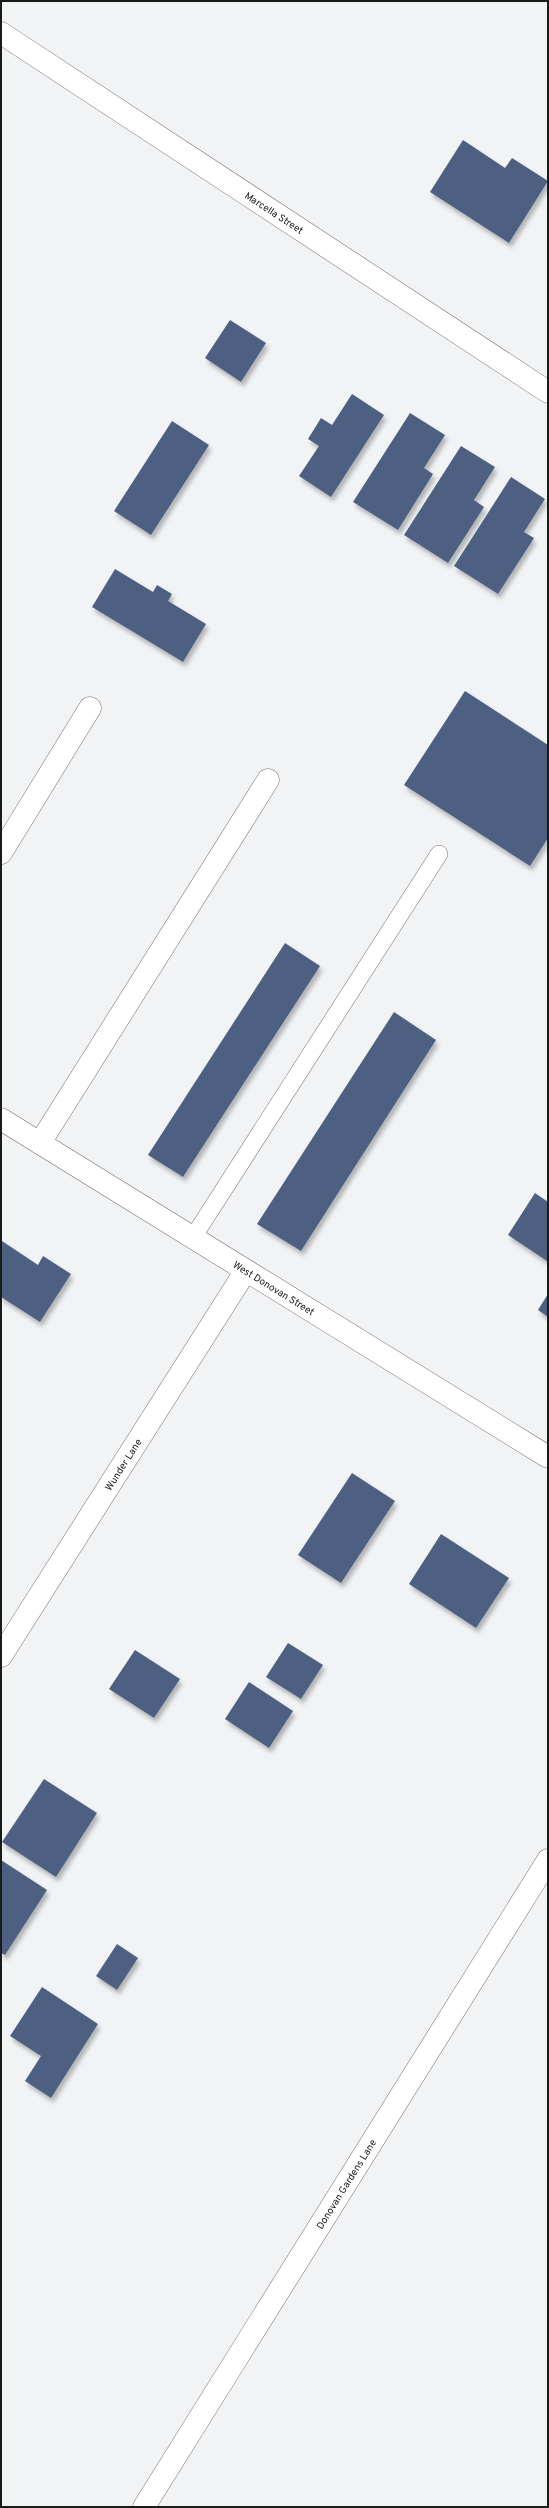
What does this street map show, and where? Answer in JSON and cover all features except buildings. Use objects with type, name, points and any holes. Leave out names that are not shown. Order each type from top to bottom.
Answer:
[{"type":"street","name":"Marcella Street","points":[[1,33],[548,392]]},
{"type":"street","points":[[1,853],[90,708]]},
{"type":"street","points":[[40,1143],[268,780]]},
{"type":"street","name":"West Donovan Street","points":[[1,1119],[245,1272],[548,1457]]},
{"type":"street","name":"Wunder Lane","points":[[1,1656],[245,1272]]},
{"type":"street","name":"Donovan Gardens Lane","points":[[144,2507],[548,1860]]},
{"type":"lane","points":[[192,1239],[439,854]]}]
